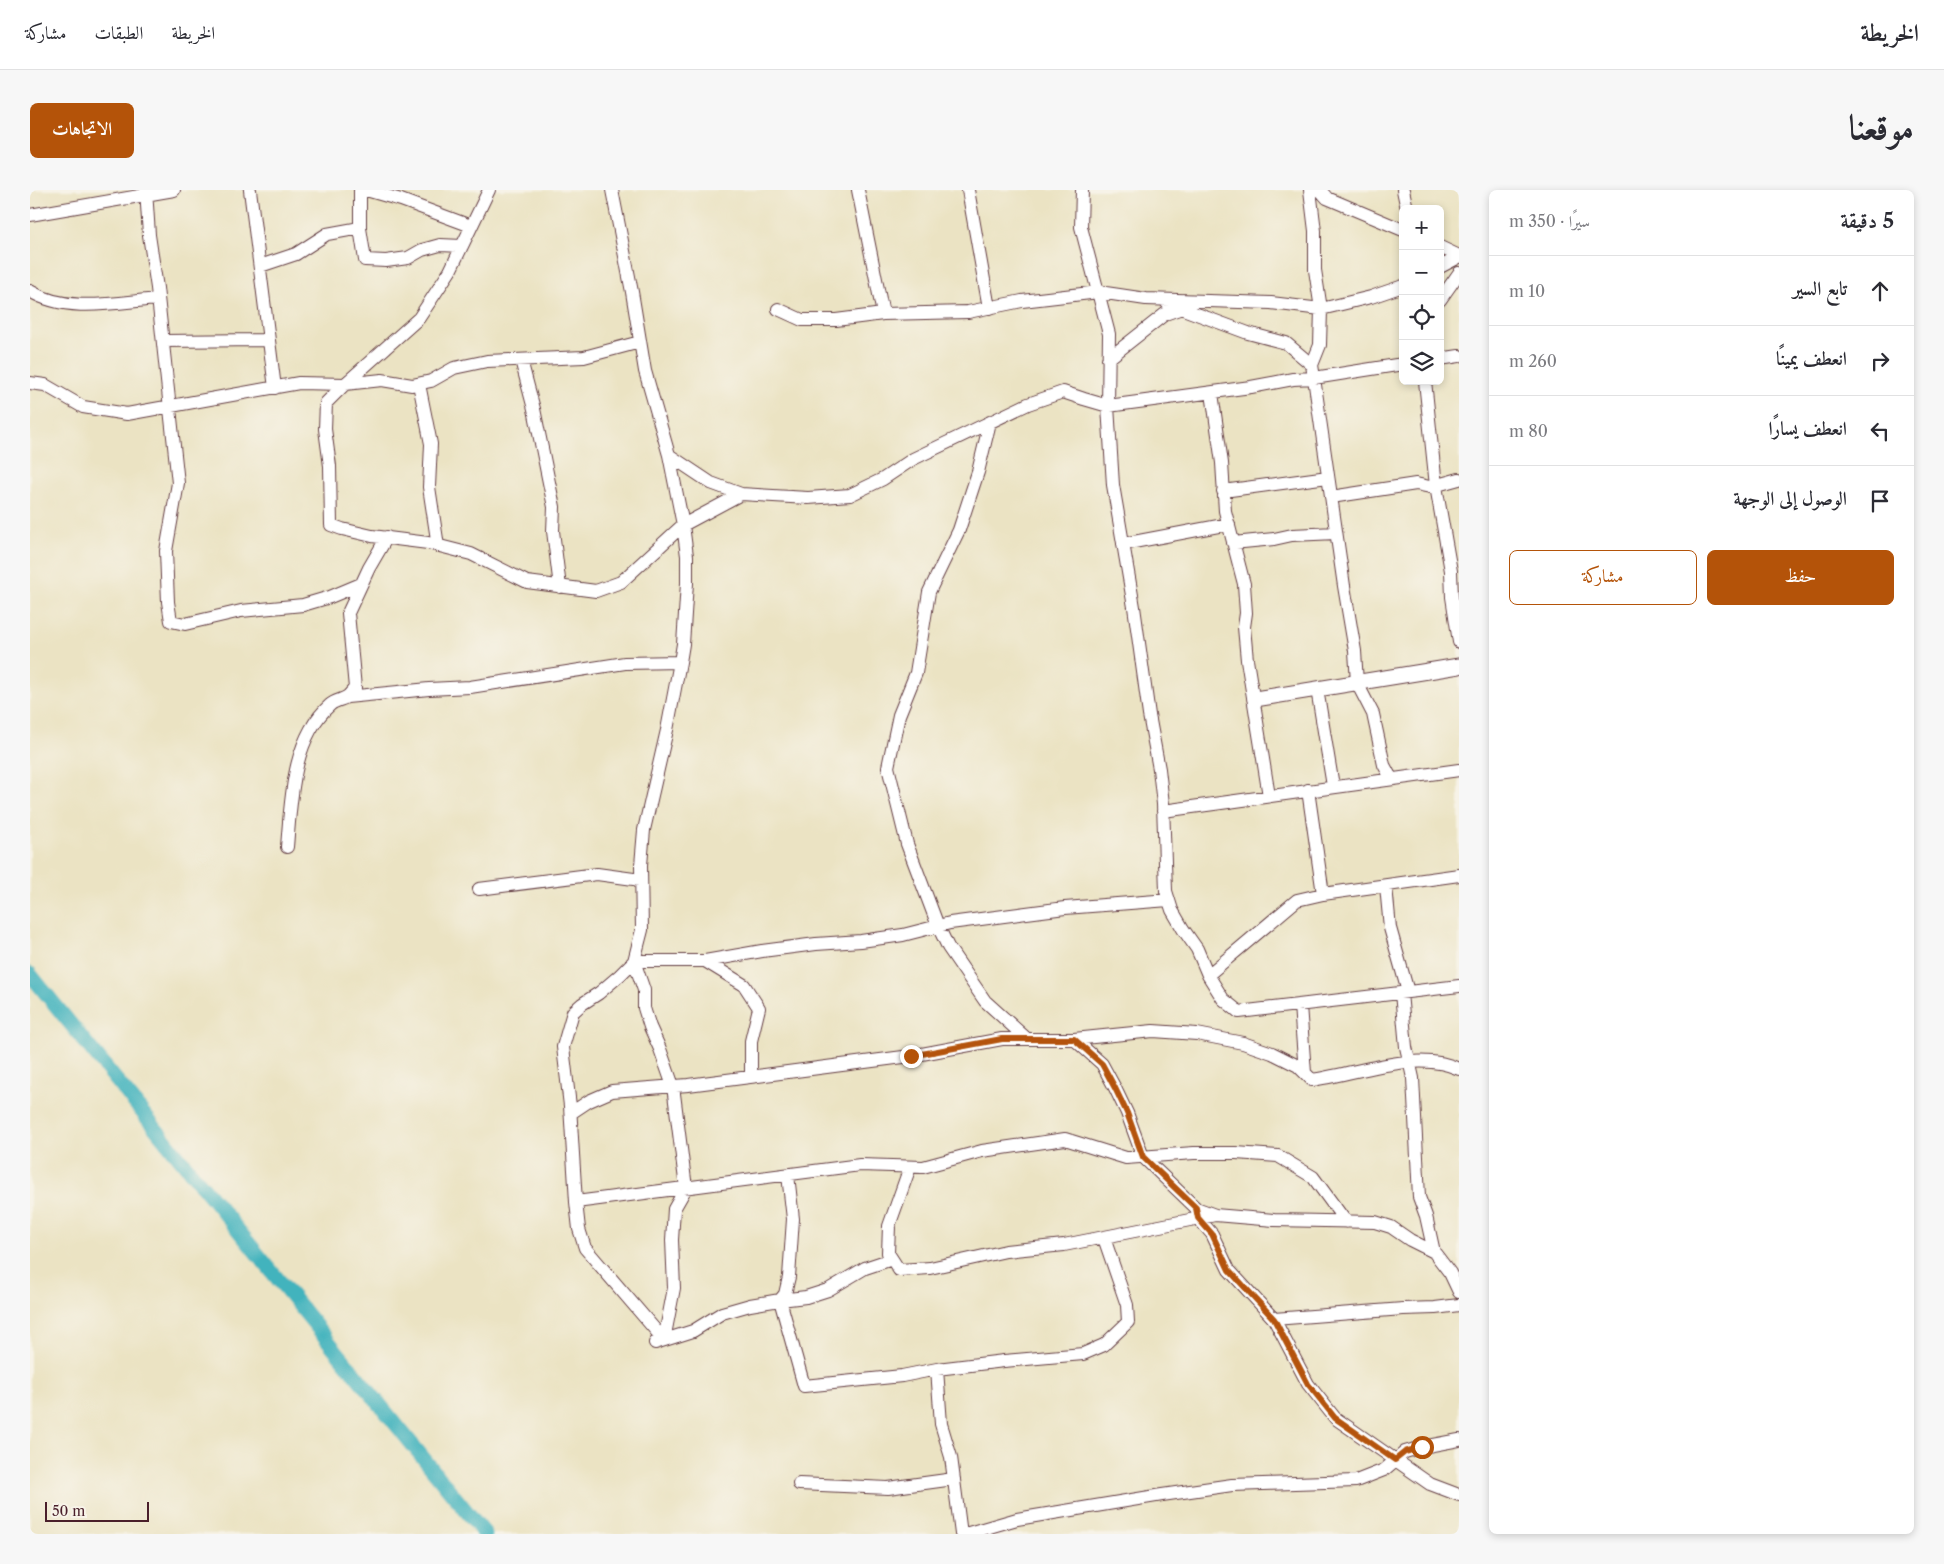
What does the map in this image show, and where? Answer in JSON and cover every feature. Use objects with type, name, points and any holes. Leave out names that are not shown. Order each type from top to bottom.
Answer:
[{"type":"street","points":[[30,215],[146,192],[174,190]]},
{"type":"street","points":[[250,190],[275,388]]},
{"type":"street","points":[[360,190],[360,228],[365,260],[386,261],[408,258],[422,250],[440,245],[462,246]]},
{"type":"street","points":[[366,190],[401,200],[471,226]]},
{"type":"street","points":[[489,190],[450,271],[419,318],[326,403],[325,430],[330,466],[331,525],[342,529],[438,546],[471,554],[527,582],[596,592],[621,582],[683,525],[741,494]]},
{"type":"street","points":[[612,190],[645,371],[669,455],[683,525],[687,556],[687,583],[680,662],[668,730],[644,830],[641,880],[642,930],[634,961],[620,975],[573,1012],[563,1047],[571,1113],[579,1229],[586,1248],[659,1341]]},
{"type":"street","points":[[858,190],[883,314]]},
{"type":"street","points":[[968,190],[989,308]]},
{"type":"street","points":[[1082,190],[1081,227],[1109,334],[1108,406],[1112,485],[1159,769],[1163,811],[1166,891],[1169,900],[1183,929],[1197,949],[1208,975],[1223,999],[1239,1012],[1459,986]]},
{"type":"street","points":[[1310,190],[1315,231],[1315,270],[1321,309],[1320,345],[1312,365],[1336,533],[1356,651],[1357,683],[1373,714],[1384,765],[1390,778]]},
{"type":"street","points":[[1320,190],[1326,198],[1399,228]]},
{"type":"street","points":[[1403,190],[1406,205]]},
{"type":"street","points":[[146,192],[149,235],[163,341],[178,483],[166,551],[168,602],[171,621],[185,624],[241,611],[303,605],[330,597],[362,584]]},
{"type":"street","points":[[260,266],[296,254],[327,234],[360,228]]},
{"type":"street","points":[[1444,249],[1459,256]]},
{"type":"street","points":[[1444,265],[1459,256]]},
{"type":"street","points":[[1444,295],[1459,273]]},
{"type":"street","points":[[778,309],[802,320],[836,320],[883,314],[968,312],[1022,301],[1099,292],[1159,300],[1271,303],[1321,309],[1371,297],[1399,287]]},
{"type":"street","points":[[30,291],[55,303],[92,304],[158,299]]},
{"type":"street","points":[[1159,300],[1248,334],[1286,343],[1312,365]]},
{"type":"street","points":[[1108,359],[1165,314],[1197,302]]},
{"type":"street","points":[[163,341],[269,340]]},
{"type":"street","points":[[30,384],[45,385],[83,406],[127,414],[299,383],[345,384],[382,380],[412,385],[430,381],[454,368],[487,361],[584,357],[640,342]]},
{"type":"street","points":[[1444,358],[1459,356]]},
{"type":"street","points":[[521,360],[534,409],[554,507],[553,531],[560,586]]},
{"type":"street","points":[[669,455],[711,483],[741,494],[808,498],[850,495],[883,479],[913,459],[1028,404],[1063,392],[1108,406],[1212,393],[1293,379],[1314,378],[1399,365]]},
{"type":"street","points":[[419,384],[431,444],[429,487],[438,546]]},
{"type":"street","points":[[1425,385],[1436,486],[1455,580],[1452,597],[1459,642]]},
{"type":"street","points":[[1212,393],[1222,463],[1223,491],[1233,543],[1244,584],[1246,613],[1244,627],[1269,796]]},
{"type":"street","points":[[990,422],[978,472],[958,530],[929,592],[916,673],[898,715],[888,767],[906,844],[938,926],[948,946],[985,1001],[1027,1039]]},
{"type":"street","points":[[1223,491],[1328,477]]},
{"type":"street","points":[[1331,497],[1416,484],[1430,487],[1459,480]]},
{"type":"street","points":[[1123,544],[1229,524]]},
{"type":"street","points":[[1233,543],[1274,539],[1292,535],[1336,533]]},
{"type":"street","points":[[347,697],[355,688],[348,613],[388,537]]},
{"type":"street","points":[[287,847],[293,779],[304,744],[318,719],[331,703],[347,697],[470,686],[625,663],[680,662]]},
{"type":"street","points":[[1255,700],[1459,666]]},
{"type":"street","points":[[1317,689],[1333,786]]},
{"type":"street","points":[[1163,811],[1390,778],[1459,770]]},
{"type":"street","points":[[1308,790],[1323,894]]},
{"type":"street","points":[[479,889],[597,874],[641,880]]},
{"type":"street","points":[[1208,975],[1297,900],[1323,894],[1459,875]]},
{"type":"street","points":[[1386,886],[1390,928],[1405,993],[1406,1047],[1412,1078],[1419,1197],[1426,1216],[1434,1252],[1450,1273],[1459,1292]]},
{"type":"street","points":[[634,961],[705,961],[807,945],[861,941],[903,935],[950,923],[1065,908],[1169,900]]},
{"type":"street","points":[[634,961],[644,990],[644,1008],[673,1086],[686,1188],[674,1209],[672,1240],[674,1288],[659,1341]]},
{"type":"street","points":[[705,961],[744,985],[759,1008],[751,1041],[751,1077]]},
{"type":"street","points":[[1300,1005],[1305,1073]]},
{"type":"street","points":[[571,1113],[589,1101],[612,1091],[751,1077],[911,1056],[1002,1039],[1074,1039],[1153,1031],[1197,1034],[1243,1044],[1272,1053],[1298,1066],[1312,1080],[1408,1060],[1434,1062],[1459,1069]]},
{"type":"street","points":[[1074,1039],[1102,1064],[1127,1113],[1143,1157],[1197,1213],[1212,1234],[1229,1270],[1274,1319],[1308,1384],[1335,1418],[1430,1484],[1459,1495]]},
{"type":"street","points":[[576,1202],[860,1164],[924,1167],[982,1151],[1065,1139],[1126,1158],[1194,1153],[1278,1156],[1314,1177],[1346,1222]]},
{"type":"street","points":[[910,1167],[889,1226],[888,1254],[899,1270],[930,1268],[1006,1251],[1064,1245],[1104,1238],[1197,1213],[1274,1220],[1375,1222],[1391,1227],[1410,1240],[1434,1252]]},
{"type":"street","points":[[780,1300],[785,1294],[789,1277],[793,1219],[788,1175]]},
{"type":"street","points":[[780,1300],[804,1386],[902,1376],[938,1369],[1083,1354],[1104,1345],[1128,1322],[1127,1305],[1104,1238]]},
{"type":"street","points":[[659,1341],[693,1331],[722,1313],[750,1305],[806,1297],[828,1290],[865,1268],[892,1259]]},
{"type":"street","points":[[1274,1319],[1459,1305]]},
{"type":"street","points":[[938,1369],[941,1424],[951,1457],[963,1534],[1017,1519],[1232,1485],[1356,1481],[1384,1470],[1405,1452],[1459,1440]]},
{"type":"street","points":[[799,1484],[888,1488],[954,1479]]},
{"type":"waterway","points":[[30,974],[485,1534]]},
{"type":"route","points":[[911,1056],[1002,1039],[1074,1039],[1102,1064],[1127,1113],[1143,1157],[1196,1208],[1198,1218],[1212,1234],[1229,1270],[1274,1319],[1308,1384],[1335,1418],[1395,1460],[1405,1452],[1422,1447]]}]
